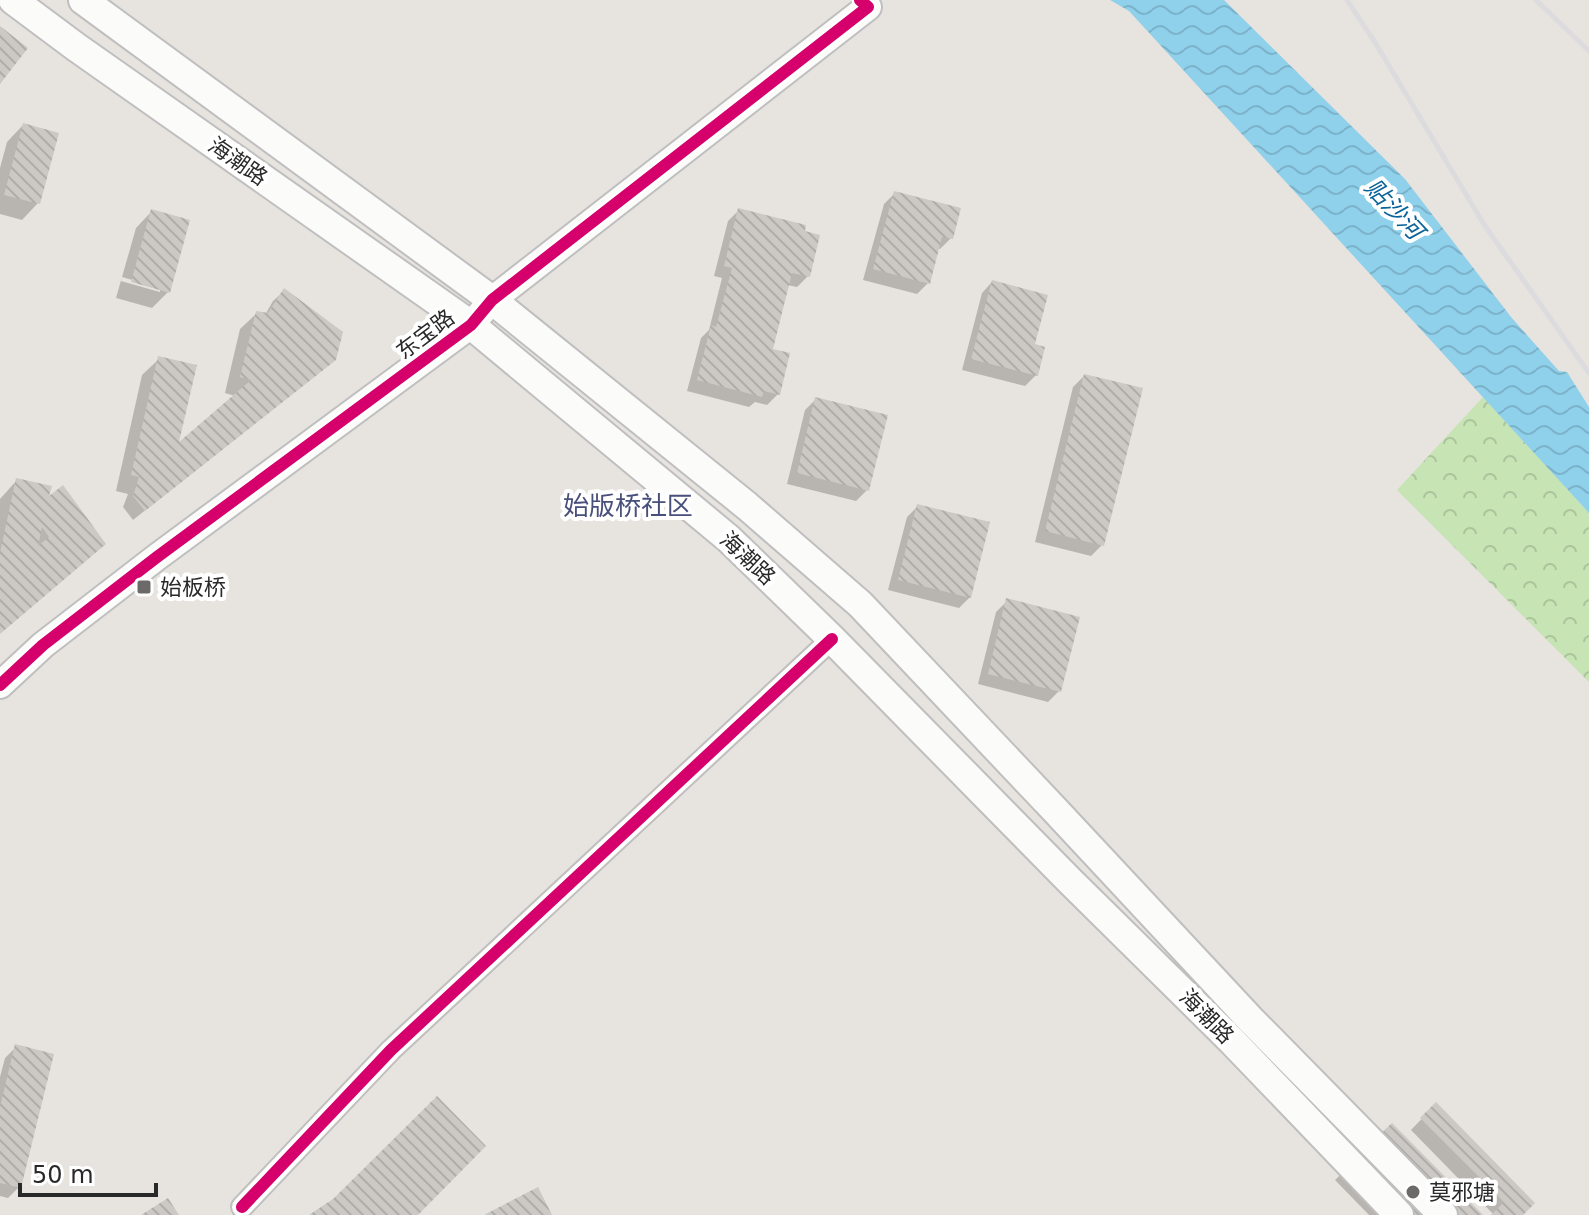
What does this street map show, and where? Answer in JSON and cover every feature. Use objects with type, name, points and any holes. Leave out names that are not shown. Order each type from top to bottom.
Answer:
[{"type":"main road","name":"海潮路","points":[[13,0],[471,325],[729,539],[1230,1039],[1399,1215]]},
{"type":"main road","name":"海潮路","points":[[83,0],[492,300],[747,506],[860,604],[1250,1019],[1443,1215]]},
{"type":"street","name":"东宝路","points":[[0,685],[43,645],[157,557],[471,325],[492,300],[864,4]]},
{"type":"street","points":[[242,1207],[391,1050],[832,639]]},
{"type":"green space","points":[[1483,397],[1589,513],[1589,682],[1397,490]]},
{"type":"water","name":"贴沙河","points":[[1110,0],[1224,0],[1405,179],[1511,317],[1559,371],[1567,372],[1589,407],[1589,513],[1129,11]]},
{"type":"building","points":[[0,26],[28,48],[0,84]]},
{"type":"building","points":[[23,123],[59,133],[40,204],[4,195]]},
{"type":"building","points":[[894,191],[961,208],[953,239],[942,237],[930,284],[873,269]]},
{"type":"building","points":[[738,208],[806,225],[805,231],[820,235],[810,277],[792,273],[773,349],[790,353],[780,395],[764,391],[762,397],[697,380],[711,325],[716,327],[732,268],[724,266]]},
{"type":"building","points":[[151,209],[190,220],[170,293],[131,282]]},
{"type":"building","points":[[992,280],[1048,295],[1035,344],[1045,347],[1038,376],[971,359]]},
{"type":"building","points":[[284,288],[343,332],[336,360],[145,511],[133,496],[139,477],[131,475],[158,356],[197,365],[179,442],[251,380],[240,377],[256,311],[268,313]]},
{"type":"building","points":[[1084,374],[1143,388],[1104,546],[1045,531]]},
{"type":"building","points":[[815,397],[888,415],[869,491],[797,473]]},
{"type":"building","points":[[16,478],[52,486],[49,496],[63,485],[106,544],[0,634],[0,553]],"holes":[[[42,527],[49,537],[38,546]]]},
{"type":"building","points":[[917,504],[990,522],[971,598],[898,580]]},
{"type":"building","points":[[1006,598],[1080,617],[1061,692],[988,674]]},
{"type":"building","points":[[15,1044],[54,1054],[21,1188],[0,1183],[0,1107]]},
{"type":"building","points":[[437,1096],[486,1146],[418,1215],[309,1215],[333,1199]]},
{"type":"building","name":"莫邪塘","points":[[1436,1102],[1535,1203],[1523,1215],[1491,1215],[1504,1202],[1420,1118]]},
{"type":"building","name":"莫邪塘","points":[[1392,1123],[1483,1215],[1391,1215],[1344,1168]]},
{"type":"building","points":[[538,1187],[552,1215],[484,1215]]},
{"type":"building","points":[[168,1198],[179,1215],[141,1215]]},
{"type":"railway","points":[[1347,0],[1485,226],[1589,373]]},
{"type":"railway","points":[[1536,0],[1589,51]]},
{"type":"cycle path","points":[[0,685],[43,645],[157,557],[471,325],[492,300],[868,7],[860,0]]},
{"type":"cycle path","points":[[242,1207],[391,1050],[832,639]]},
{"type":"place","name":"始板桥","points":[[144,587]]},
{"type":"place","name":"莫邪塘","points":[[1413,1192]]},
{"type":"district","name":"始版桥社区","points":[[628,506]]}]
